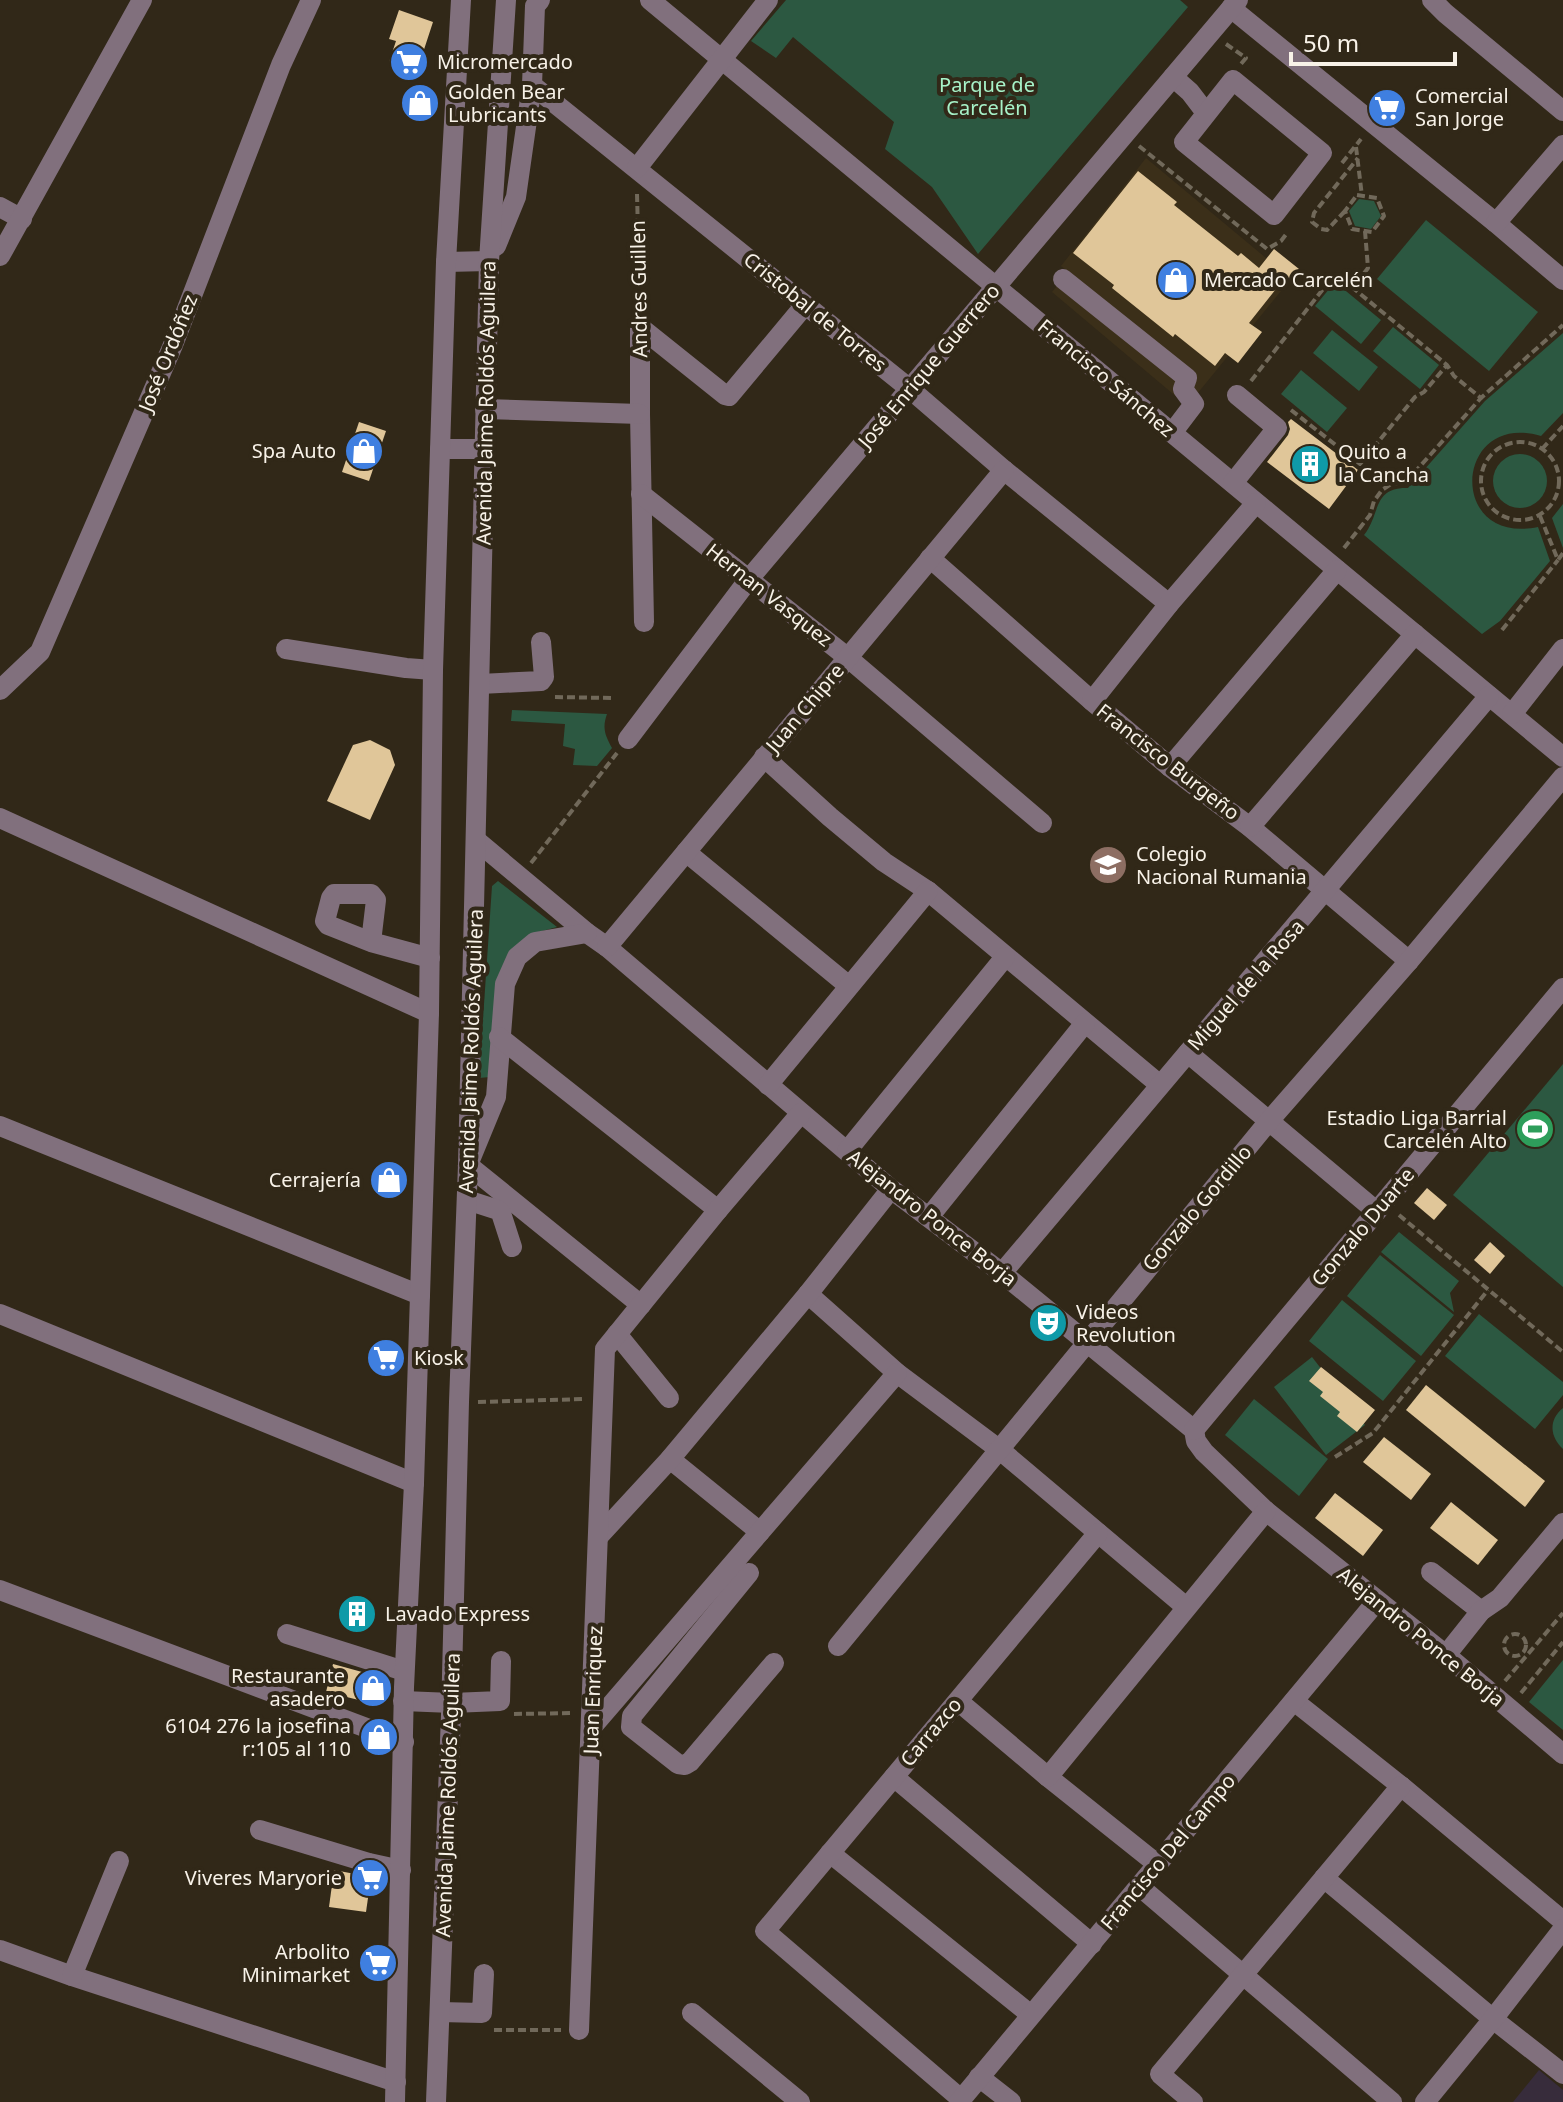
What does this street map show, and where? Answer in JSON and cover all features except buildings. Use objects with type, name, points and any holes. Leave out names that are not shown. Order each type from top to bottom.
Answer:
[{"type":"street","points":[[0,256],[142,0]]},
{"type":"street","name":"José Ordóñez","points":[[0,690],[40,652],[173,345],[281,65],[311,0]]},
{"type":"street","points":[[0,1950],[396,2092],[403,1701],[414,1483],[429,1013],[433,670],[446,262],[461,0]]},
{"type":"street","name":"Avenida Jaime Roldós Aguilera","points":[[436,2102],[467,1200],[489,261],[506,0]]},
{"type":"street","points":[[446,262],[489,261],[516,197],[532,85],[535,6],[540,0]]},
{"type":"street","name":"Francisco Sánchez","points":[[650,0],[1563,757]]},
{"type":"street","points":[[637,168],[768,0]]},
{"type":"street","points":[[1432,0],[1563,111]]},
{"type":"street","points":[[1234,4],[1563,280]]},
{"type":"street","name":"José Enrique Guerrero","points":[[628,739],[749,579],[1234,4]]},
{"type":"street","points":[[1173,77],[1206,113]]},
{"type":"street","points":[[1233,80],[1322,153],[1274,215],[1184,142],[1206,113],[1233,80]]},
{"type":"street","name":"Cristobal de Torres","points":[[532,85],[910,389],[1169,604]]},
{"type":"street","points":[[1496,223],[1563,145]]},
{"type":"street","points":[[0,207],[22,219]]},
{"type":"street","points":[[1063,279],[1187,378],[1183,389],[1194,404],[1172,433]]},
{"type":"street","points":[[640,327],[729,396],[805,305]]},
{"type":"street","name":"Andres Guillen","points":[[640,327],[644,622]]},
{"type":"street","points":[[1233,483],[1277,428],[1238,396]]},
{"type":"street","points":[[485,409],[640,414]]},
{"type":"street","points":[[440,449],[485,449]]},
{"type":"street","name":"Juan Chipre","points":[[607,947],[1004,470]]},
{"type":"street","name":"Hernan Vasquez","points":[[641,494],[847,657],[1042,823]]},
{"type":"street","points":[[1092,701],[1169,604],[1256,503]]},
{"type":"street","name":"Francisco Burgeño","points":[[930,558],[1170,767],[1250,827],[1409,961]]},
{"type":"street","points":[[1170,767],[1334,567]]},
{"type":"street","points":[[1250,827],[1415,634]]},
{"type":"street","points":[[480,684],[541,681],[544,677],[541,642]]},
{"type":"street","points":[[286,649],[433,670]]},
{"type":"street","points":[[1512,714],[1563,649]]},
{"type":"street","name":"Miguel de la Rosa","points":[[1002,1273],[1489,696]]},
{"type":"street","points":[[764,757],[873,853],[928,891],[1160,1085]]},
{"type":"street","name":"Gonzalo Gordillo","points":[[838,1646],[1269,1121],[1409,961],[1563,777]]},
{"type":"street","points":[[0,818],[429,1013]]},
{"type":"street","name":"Alejandro Ponce Borja","points":[[477,841],[607,947],[891,1189],[1002,1273],[1194,1430],[1196,1441],[1204,1452],[1266,1511],[1446,1655],[1563,1754]]},
{"type":"street","points":[[686,852],[849,986]]},
{"type":"street","points":[[768,1085],[928,891]]},
{"type":"street","points":[[587,933],[535,942],[517,957],[505,984],[496,1097],[468,1165],[641,1305]]},
{"type":"street","points":[[371,942],[430,958]]},
{"type":"street","points":[[847,1151],[1005,957]]},
{"type":"street","name":"Gonzalo Duarte","points":[[1194,1430],[1563,988]]},
{"type":"street","points":[[929,1217],[1085,1023]]},
{"type":"street","points":[[499,1037],[718,1210]]},
{"type":"street","points":[[1188,1053],[1269,1121],[1379,1206]]},
{"type":"street","points":[[669,1398],[611,1342],[801,1113]]},
{"type":"street","points":[[0,1126],[420,1295]]},
{"type":"street","points":[[599,1536],[670,1459],[891,1189]]},
{"type":"street","points":[[467,1200],[501,1213],[512,1247]]},
{"type":"street","points":[[808,1294],[897,1373],[1000,1450],[1186,1607]]},
{"type":"street","points":[[0,1314],[414,1483]]},
{"type":"street","name":"Juan Enriquez","points":[[579,2030],[603,1399],[611,1342]]},
{"type":"street","points":[[592,1720],[897,1373]]},
{"type":"street","points":[[670,1459],[760,1532]]},
{"type":"street","points":[[1048,1777],[1266,1511]]},
{"type":"street","points":[[1446,1655],[1481,1611],[1500,1598],[1563,1523]]},
{"type":"street","name":"Carrazco","points":[[960,2100],[765,1931],[1098,1533]]},
{"type":"street","points":[[1431,1572],[1481,1611]]},
{"type":"street","points":[[749,1573],[632,1716],[631,1727],[678,1764],[685,1765],[774,1663]]},
{"type":"street","points":[[0,1590],[404,1742]]},
{"type":"street","name":"Francisco Del Campo","points":[[960,2100],[1377,1601]]},
{"type":"street","points":[[287,1634],[404,1671]]},
{"type":"street","points":[[403,1701],[500,1701],[501,1661]]},
{"type":"street","points":[[958,1701],[1157,1864]]},
{"type":"street","points":[[1294,1701],[1563,1921]]},
{"type":"street","points":[[894,1777],[1092,1944]]},
{"type":"street","points":[[1193,2102],[1160,2074],[1401,1786]]},
{"type":"street","points":[[260,1830],[401,1870]]},
{"type":"street","points":[[830,1853],[1031,2015]]},
{"type":"street","points":[[72,1976],[119,1861]]},
{"type":"street","points":[[1324,1878],[1563,2074]]},
{"type":"street","points":[[1139,1886],[1392,2102]]},
{"type":"street","points":[[1425,2102],[1563,1929]]},
{"type":"street","points":[[440,2012],[482,2013],[484,1974]]},
{"type":"street","points":[[692,2013],[800,2102]]},
{"type":"street","points":[[979,2077],[1011,2102]]},
{"type":"path","points":[[1348,156],[1356,145],[1362,196]]},
{"type":"path","points":[[1143,150],[1156,160]]},
{"type":"path","points":[[1345,211],[1352,229],[1372,232],[1384,216],[1377,198],[1357,195],[1327,230],[1312,222],[1314,213],[1358,158]]},
{"type":"path","name":"Andres Guillen","points":[[637,168],[640,327]]},
{"type":"path","points":[[1353,288],[1368,268],[1365,231]]},
{"type":"path","points":[[1238,396],[1334,275],[1447,365],[1454,376],[1481,398]]},
{"type":"path","points":[[1334,567],[1370,515],[1374,501],[1382,490],[1391,484],[1406,482],[1481,398],[1563,325]]},
{"type":"path","points":[[1277,428],[1291,410],[1360,464],[1415,397],[1424,392],[1447,365]]},
{"type":"path","points":[[1542,449],[1563,426]]},
{"type":"path","points":[[1553,502],[1558,492],[1558,470],[1542,449],[1526,442],[1514,442],[1494,452],[1487,460],[1482,470],[1482,493],[1487,503],[1504,517],[1526,520],[1540,516],[1553,502],[1563,491]]},
{"type":"path","points":[[1540,516],[1558,560]]},
{"type":"path","points":[[1502,630],[1563,553]]},
{"type":"path","points":[[521,877],[628,739]]},
{"type":"path","points":[[1379,1206],[1563,1352]]},
{"type":"path","points":[[1335,1457],[1373,1433],[1488,1290]]},
{"type":"path","points":[[459,1402],[603,1399]]},
{"type":"path","points":[[1501,1702],[1526,1654],[1563,1613]]},
{"type":"path","points":[[1511,1634],[1522,1636],[1527,1647],[1526,1654],[1513,1657],[1508,1654],[1504,1649],[1506,1638],[1511,1634]]},
{"type":"path","points":[[1501,1702],[1563,1642]]},
{"type":"path","points":[[514,1714],[592,1720]]},
{"type":"path","points":[[486,2030],[579,2030]]},
{"type":"shaded area","name":"Mercado Carcelén","points":[[1146,158],[1266,258],[1274,249],[1299,269],[1197,394],[1185,404],[1052,292],[1068,272],[1061,266]]},
{"type":"shaded area","points":[[1539,2070],[1563,2090],[1563,2102],[1513,2102]]},
{"type":"green space","name":"Parque de Carcelén","points":[[786,0],[1180,0],[1188,7],[978,254],[932,187],[885,149],[894,122],[793,37],[776,58],[751,41]]},
{"type":"green space","points":[[1359,199],[1374,201],[1381,216],[1371,229],[1355,226],[1349,211]]},
{"type":"green space","points":[[1426,220],[1538,312],[1489,371],[1377,279]]},
{"type":"green space","points":[[1335,282],[1381,320],[1361,344],[1315,306]]},
{"type":"green space","points":[[1393,327],[1439,365],[1420,389],[1373,351]]},
{"type":"green space","points":[[1332,330],[1378,367],[1359,391],[1313,353]]},
{"type":"green space","points":[[1563,333],[1563,413],[1541,436],[1512,433],[1491,442],[1478,458],[1472,479],[1476,500],[1487,517],[1508,527],[1538,527],[1550,561],[1500,621],[1482,634],[1364,535],[1383,497],[1396,489],[1408,488],[1485,401]]},
{"type":"green space","points":[[1301,370],[1347,408],[1327,432],[1281,394]]},
{"type":"green space","points":[[1520,454],[1531,456],[1539,462],[1545,470],[1545,492],[1539,500],[1531,506],[1520,508],[1509,506],[1501,500],[1495,492],[1493,481],[1495,470],[1501,462],[1509,456]]},
{"type":"green space","points":[[1563,504],[1563,548],[1552,518]]},
{"type":"green space","points":[[512,710],[607,714],[605,731],[612,748],[597,766],[573,765],[575,749],[563,746],[565,724],[511,721]]},
{"type":"green space","points":[[498,881],[557,927],[531,934],[512,952],[490,1077],[479,1078],[492,886]]},
{"type":"green space","name":"Estadio Liga Barrial Carcelén Alto","points":[[1563,1064],[1563,1287],[1453,1195]]},
{"type":"green space","points":[[1399,1232],[1459,1281],[1450,1293],[1454,1312],[1381,1252]]},
{"type":"green space","points":[[1380,1255],[1454,1315],[1421,1356],[1347,1296]]},
{"type":"green space","points":[[1342,1300],[1416,1361],[1383,1401],[1309,1341]]},
{"type":"green space","points":[[1479,1314],[1563,1382],[1563,1395],[1535,1429],[1445,1356]]},
{"type":"green space","points":[[1312,1357],[1365,1425],[1326,1455],[1274,1387]]},
{"type":"green space","points":[[1254,1399],[1328,1459],[1299,1496],[1225,1435]]},
{"type":"green space","points":[[1563,1408],[1563,1449],[1555,1439],[1552,1428]]},
{"type":"green space","points":[[1563,1660],[1563,1730],[1529,1702]]},
{"type":"place","name":"Micromercado","points":[[409,62]]},
{"type":"place","name":"Golden Bear Lubricants","points":[[420,103]]},
{"type":"place","name":"Comercial San Jorge","points":[[1387,108]]},
{"type":"place","name":"Mercado Carcelén","points":[[1176,280]]},
{"type":"place","name":"Spa Auto","points":[[364,451]]},
{"type":"place","name":"Quito a la Cancha","points":[[1310,464]]},
{"type":"place","name":"Colegio Nacional Rumania","points":[[1108,865]]},
{"type":"place","name":"Estadio Liga Barrial Carcelén Alto","points":[[1535,1129]]},
{"type":"place","name":"Cerrajería","points":[[389,1180]]},
{"type":"place","name":"Videos Revolution","points":[[1048,1323]]},
{"type":"place","name":"Kiosk","points":[[386,1358]]},
{"type":"place","name":"Lavado Express","points":[[357,1614]]},
{"type":"place","name":"Restaurante asadero","points":[[373,1688]]},
{"type":"place","name":"6104 276 la josefina r:105 al 110","points":[[379,1737]]},
{"type":"place","name":"Viveres Maryorie","points":[[370,1878]]},
{"type":"place","name":"Arbolito Minimarket","points":[[378,1963]]}]
